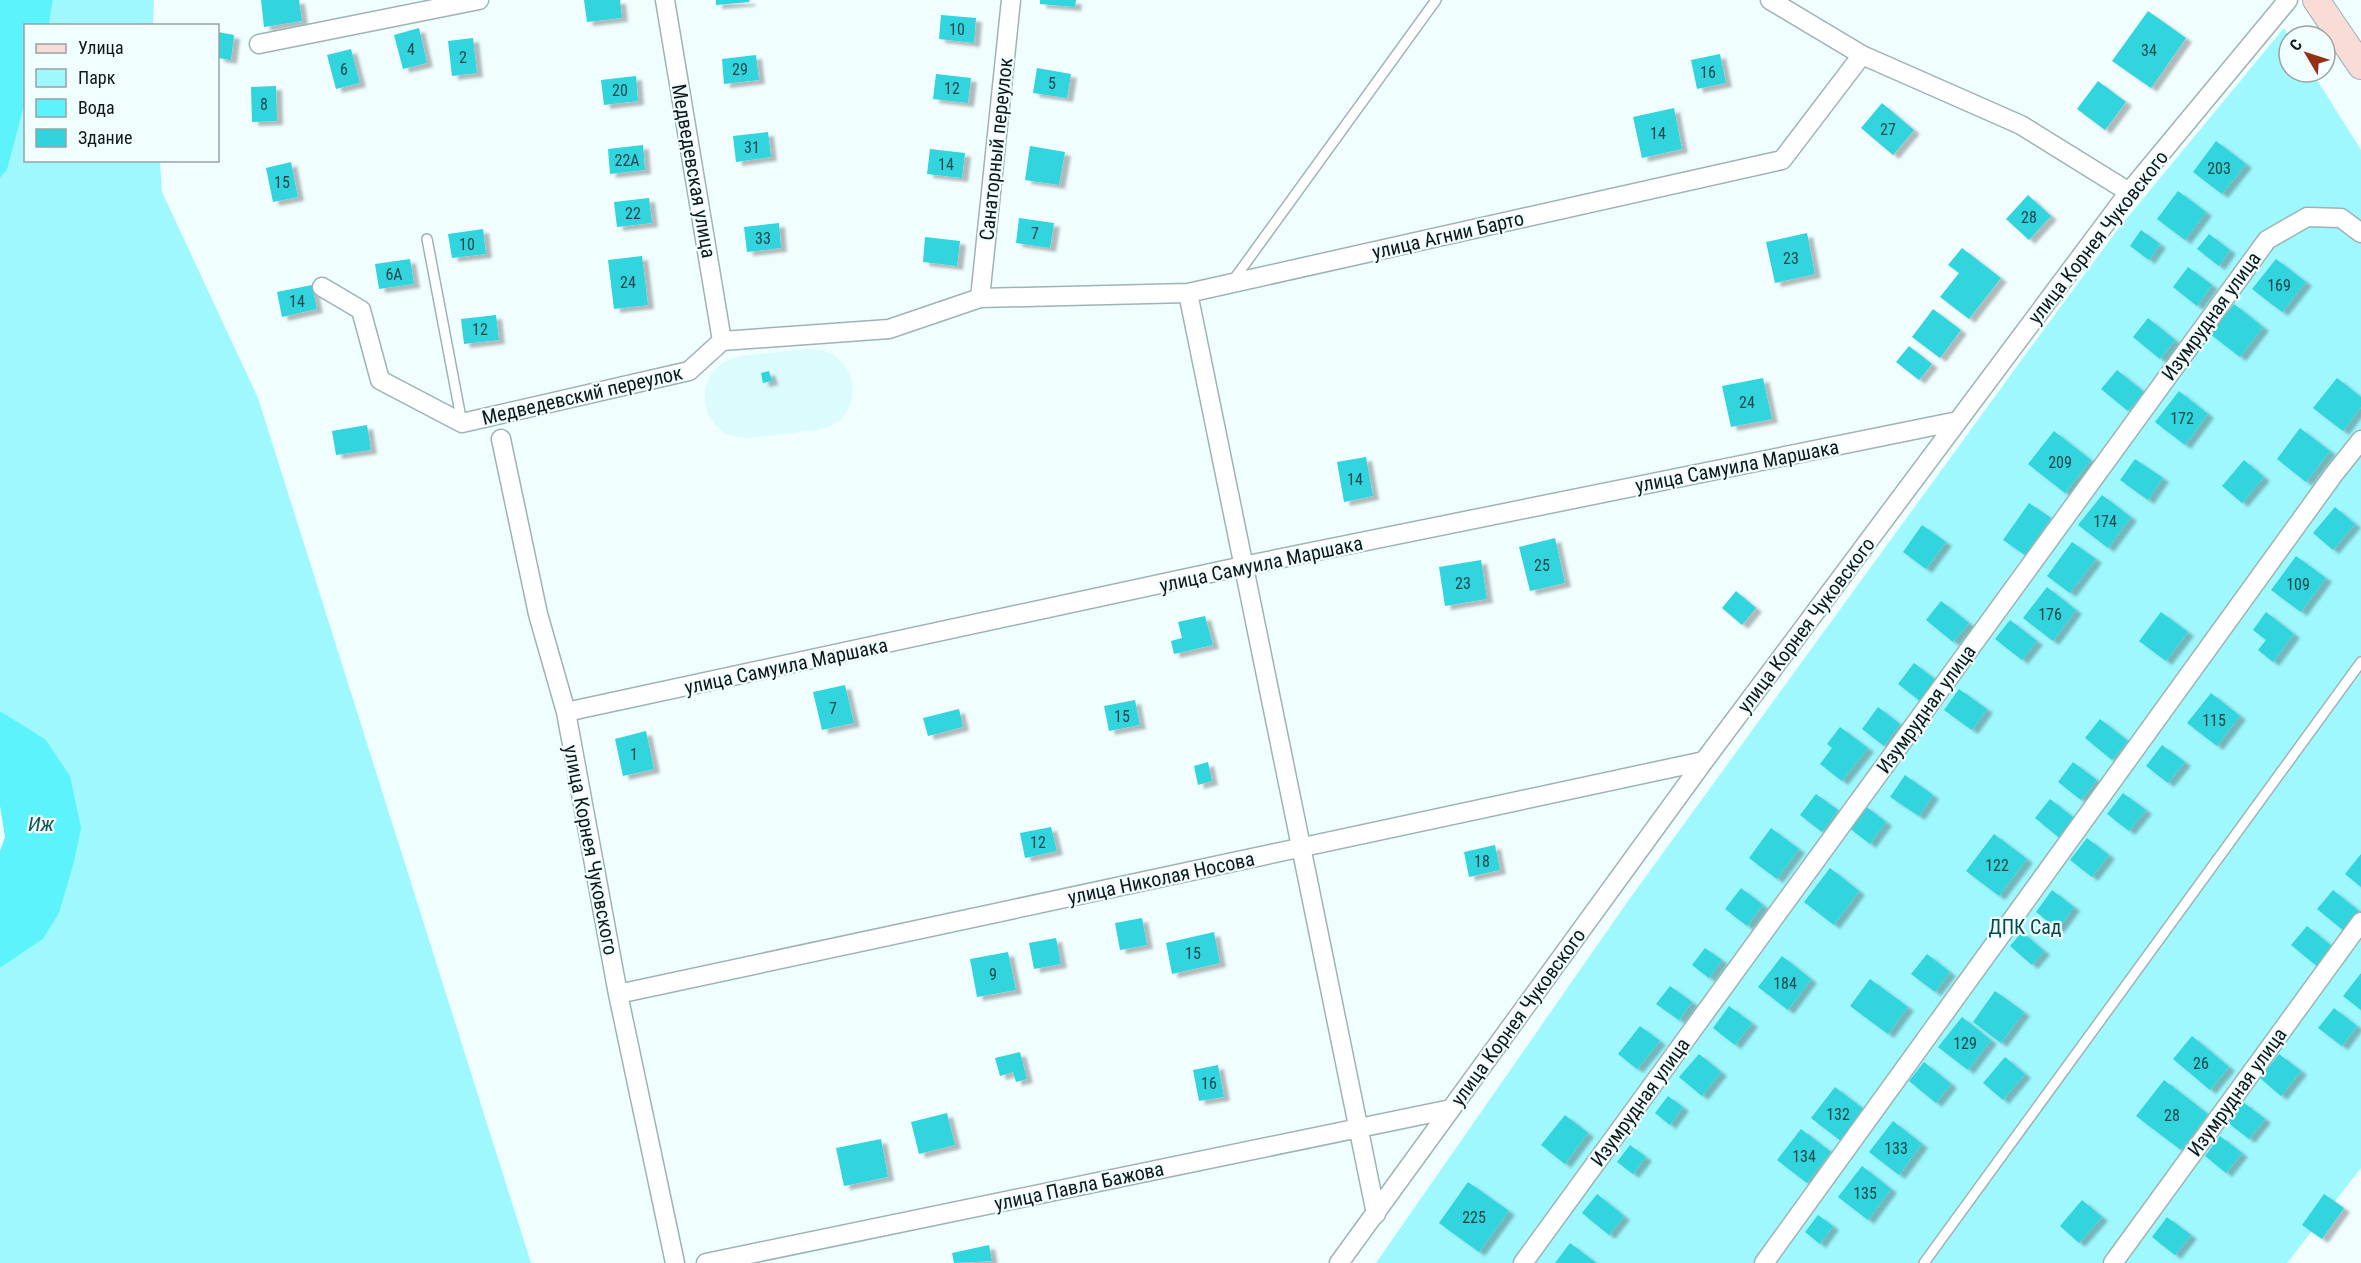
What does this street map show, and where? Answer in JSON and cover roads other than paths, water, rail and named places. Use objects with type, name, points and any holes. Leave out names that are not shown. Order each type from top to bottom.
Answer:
[{"type":"street","points":[[259,44],[479,0]]},
{"type":"street","name":"Медведевская улица","points":[[665,0],[722,341]]},
{"type":"street","name":"Санаторный переулок","points":[[980,298],[1011,0]]},
{"type":"street","points":[[1770,0],[1862,55],[2021,125],[2129,192]]},
{"type":"street","name":"улица Корнея Чуковского","points":[[1339,1263],[1704,761],[2129,192],[2288,0]]},
{"type":"street","points":[[2316,0],[2361,66]]},
{"type":"street","name":"улица Агнии Барто","points":[[722,341],[889,329],[980,298],[1188,293],[1782,160],[1862,55]]},
{"type":"street","name":"Изумрудная улица","points":[[1523,1263],[2267,240],[2307,217],[2341,218],[2361,233]]},
{"type":"street","name":"Медведевский переулок","points":[[322,287],[361,310],[380,380],[462,423],[689,371],[722,341]]},
{"type":"street","points":[[1188,293],[1376,1214]]},
{"type":"street","name":"улица Самуила Маршака","points":[[566,712],[1243,566],[1958,421]]},
{"type":"street","name":"улица Корнея Чуковского","points":[[501,439],[538,614],[566,712],[618,994],[675,1263]]},
{"type":"street","points":[[1764,1263],[2334,474],[2361,440]]},
{"type":"street","name":"улица Николая Носова","points":[[618,994],[1704,761]]},
{"type":"street","name":"Изумрудная улица","points":[[2113,1263],[2361,922]]},
{"type":"street","name":"улица Павла Бажова","points":[[706,1263],[1451,1109]]},
{"type":"lane","points":[[1230,284],[1436,0]]},
{"type":"lane","points":[[427,239],[462,423]]},
{"type":"lane","points":[[1924,1263],[2361,662]]},
{"type":"water","points":[[0,0],[53,0],[49,24],[24,24],[24,107],[7,170],[0,178]]},
{"type":"water","name":"Иж","points":[[0,711],[45,739],[70,776],[81,828],[59,913],[43,939],[0,968],[0,851],[5,837],[0,806]]},
{"type":"park label","name":"ДПК Сад","points":[[2025,927]]}]
